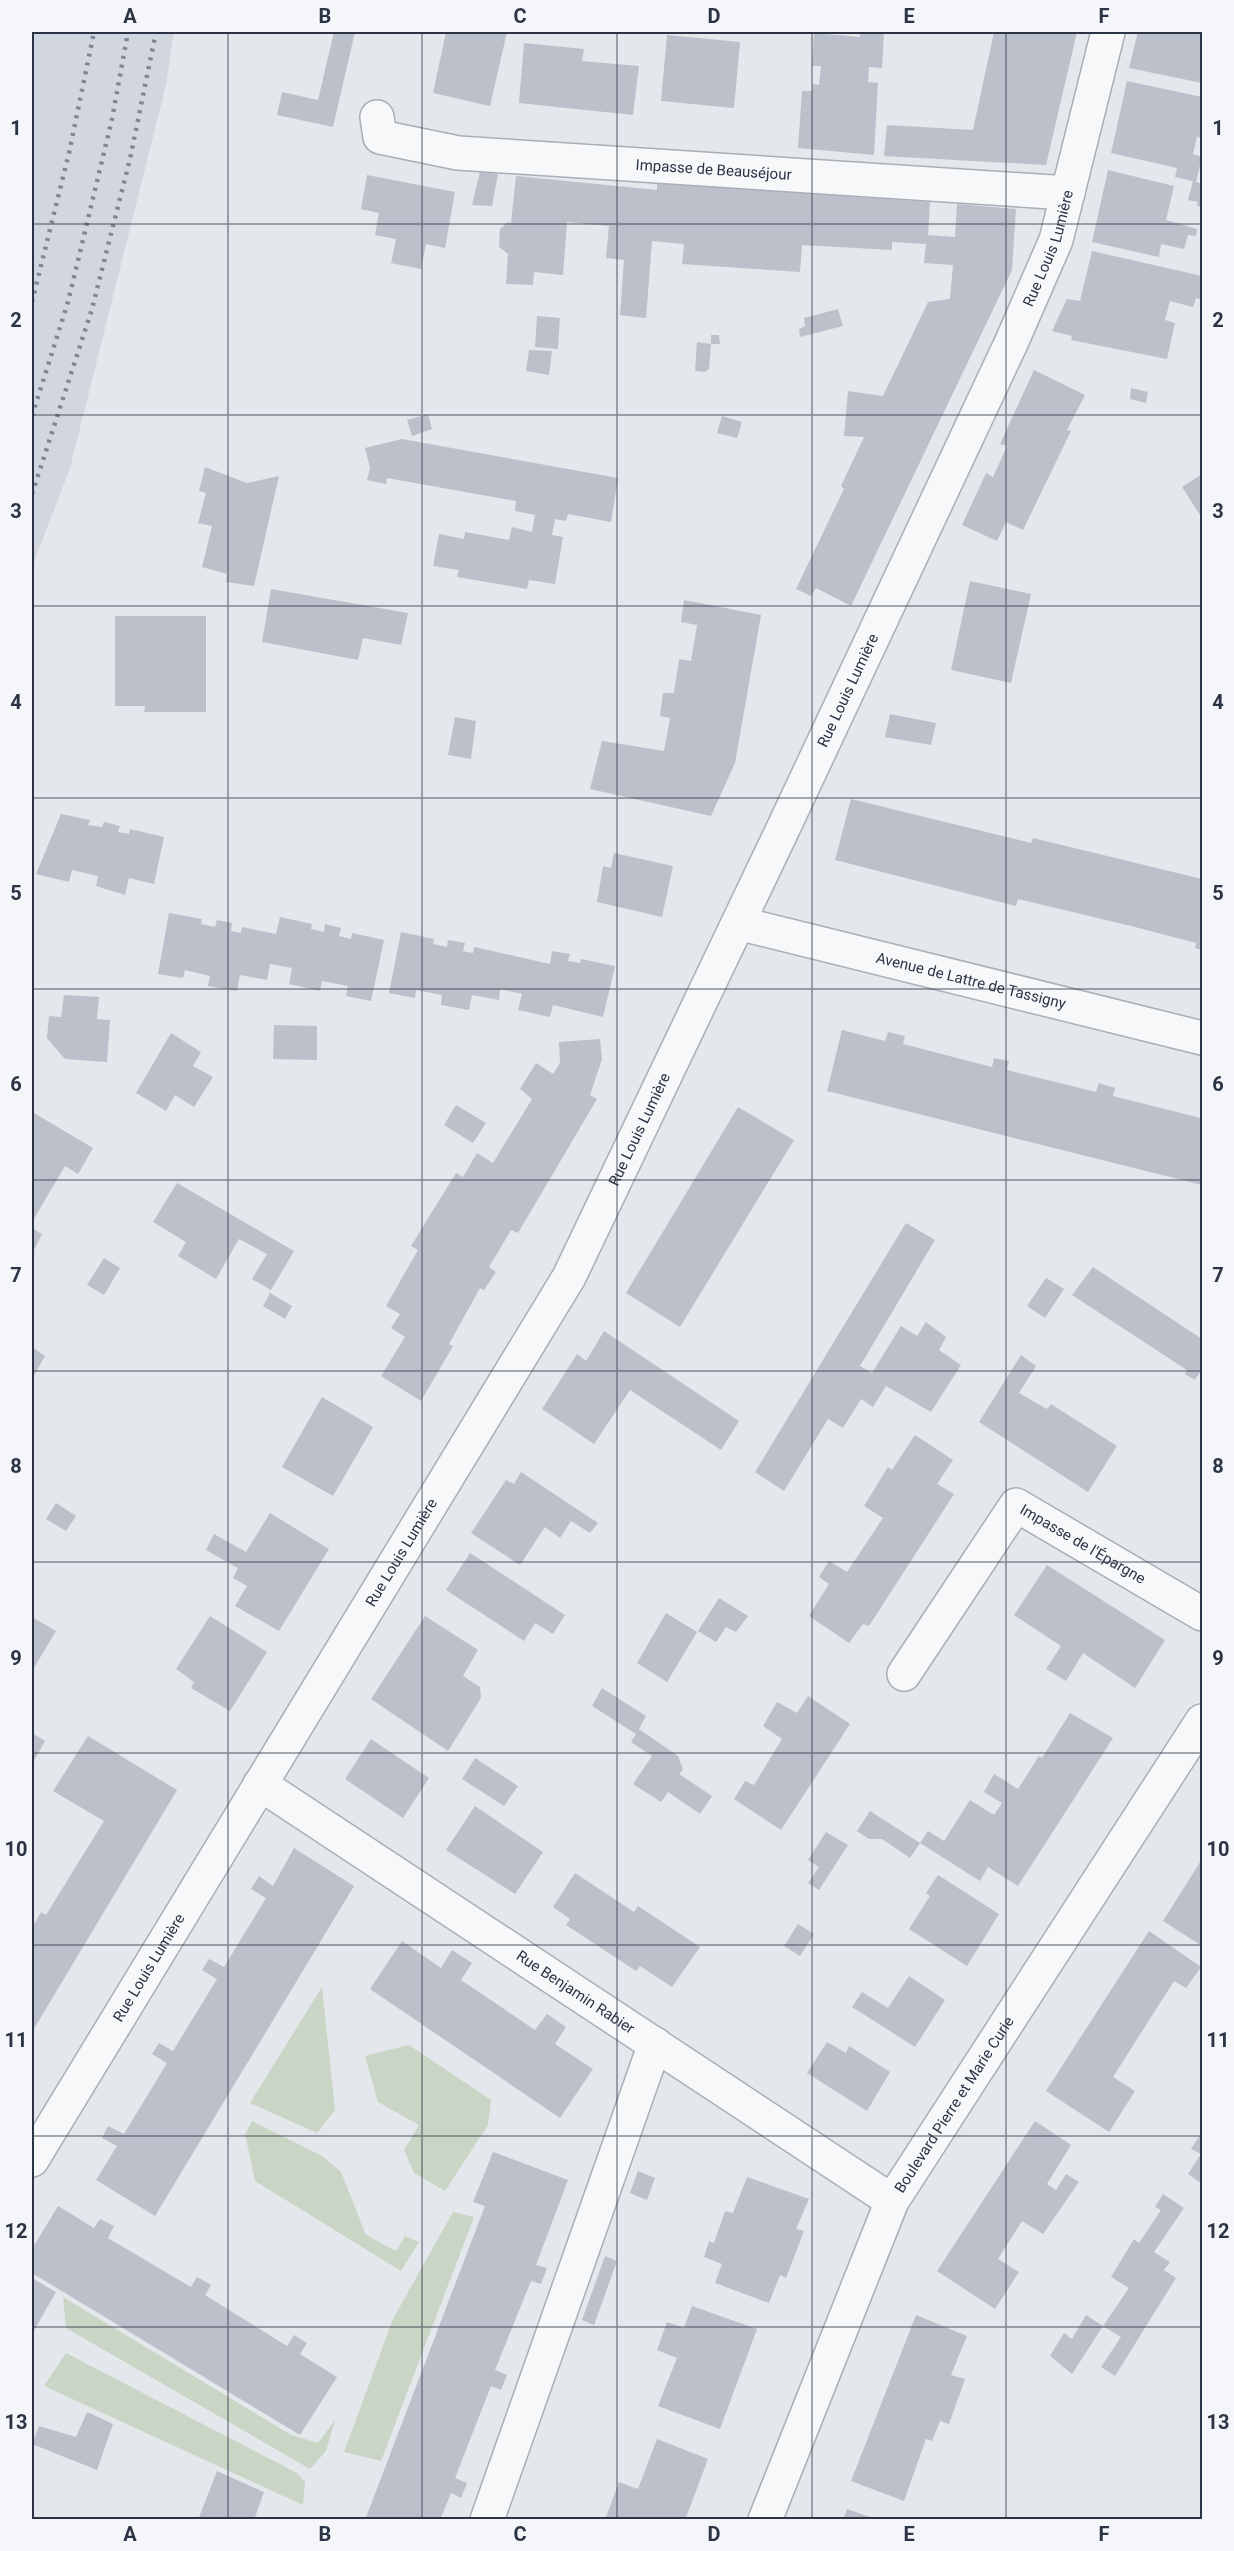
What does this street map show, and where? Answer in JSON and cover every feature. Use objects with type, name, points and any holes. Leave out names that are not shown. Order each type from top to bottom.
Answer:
[{"type":"street","name":"Rue Louis Lumière","points":[[32,2160],[569,1277],[1012,340],[1056,240],[1108,32]]},
{"type":"street","name":"Impasse de Beauséjour","points":[[377,117],[380,137],[458,153],[1068,193]]},
{"type":"street","name":"Avenue de Lattre de Tassigny","points":[[738,923],[1203,1038]]},
{"type":"street","name":"Impasse de l'Épargne","points":[[904,1674],[1016,1504],[1203,1614]]},
{"type":"street","name":"Boulevard Pierre et Marie Curie","points":[[765,2520],[892,2201],[1203,1721]]},
{"type":"street","name":"Rue Benjamin Rabier","points":[[260,1784],[892,2201]]},
{"type":"street","points":[[487,2520],[656,2044]]},
{"type":"shaded area","points":[[32,32],[174,32],[166,85],[70,468],[32,567]]},
{"type":"green space","points":[[322,1987],[335,2110],[317,2133],[250,2103]]},
{"type":"green space","points":[[409,2045],[491,2100],[488,2125],[445,2191],[414,2173],[404,2150],[419,2125],[378,2102],[365,2056]]},
{"type":"green space","points":[[252,2121],[322,2156],[341,2172],[366,2235],[396,2251],[405,2236],[419,2242],[401,2271],[255,2181],[245,2134]]},
{"type":"green space","points":[[453,2212],[474,2217],[381,2461],[344,2452],[393,2319]]},
{"type":"green space","points":[[63,2297],[291,2435],[318,2443],[335,2420],[326,2451],[310,2469],[66,2328]]},
{"type":"green space","points":[[66,2353],[297,2473],[305,2482],[303,2505],[44,2386]]},
{"type":"building","points":[[334,32],[355,32],[333,127],[277,115],[282,92],[318,100]]},
{"type":"building","points":[[446,32],[507,32],[490,106],[433,93]]},
{"type":"building","points":[[860,32],[884,32],[882,68],[869,67],[868,82],[878,83],[874,155],[798,148],[802,91],[812,91],[813,84],[819,85],[821,66],[812,66],[814,33],[860,37]]},
{"type":"building","points":[[994,32],[1077,32],[1046,165],[884,156],[887,125],[973,130]]},
{"type":"building","points":[[1138,32],[1202,32],[1202,83],[1129,68]]},
{"type":"building","points":[[667,35],[740,42],[734,108],[661,101]]},
{"type":"building","points":[[524,43],[584,49],[582,61],[639,66],[633,115],[519,103]]},
{"type":"building","points":[[1127,81],[1202,97],[1202,138],[1197,137],[1193,154],[1202,157],[1196,182],[1202,184],[1202,207],[1197,206],[1198,202],[1188,200],[1193,181],[1175,177],[1177,168],[1111,153]]},
{"type":"building","points":[[1108,170],[1174,186],[1166,220],[1197,229],[1196,236],[1188,235],[1184,249],[1161,244],[1159,257],[1092,242]]},
{"type":"building","points":[[480,172],[498,174],[492,206],[472,205]]},
{"type":"building","points":[[367,175],[455,192],[445,248],[426,244],[421,269],[391,263],[396,239],[375,235],[379,213],[361,209]]},
{"type":"building","points":[[516,176],[657,190],[657,182],[930,202],[928,235],[955,237],[957,204],[1016,209],[1012,270],[851,606],[816,588],[811,596],[796,589],[844,489],[841,486],[864,437],[844,436],[848,391],[883,396],[928,302],[950,299],[953,265],[924,263],[926,244],[892,242],[892,250],[802,245],[800,272],[682,264],[684,244],[652,241],[646,318],[620,315],[624,260],[606,258],[609,226],[567,222],[563,275],[534,272],[533,285],[506,284],[508,254],[499,247],[500,229],[508,222],[511,223]]},
{"type":"building","points":[[1092,251],[1202,276],[1202,300],[1196,298],[1193,307],[1170,301],[1165,320],[1175,323],[1167,359],[1071,340],[1072,336],[1052,331],[1067,299],[1080,301]]},
{"type":"building","points":[[838,309],[843,326],[800,337],[799,329],[805,326],[804,318]]},
{"type":"building","points":[[537,316],[560,318],[558,349],[535,347]]},
{"type":"building","points":[[711,335],[719,335],[720,344],[711,344]]},
{"type":"building","points":[[697,342],[711,344],[709,369],[705,372],[695,371]]},
{"type":"building","points":[[529,350],[552,351],[549,375],[526,371]]},
{"type":"building","points":[[1034,370],[1085,395],[1067,430],[1071,431],[1023,530],[1006,522],[997,541],[962,525],[986,473],[993,477],[1007,446],[1000,444]]},
{"type":"building","points":[[1131,388],[1148,392],[1146,403],[1130,399]]},
{"type":"building","points":[[428,414],[432,429],[412,436],[407,420]]},
{"type":"building","points":[[722,416],[742,422],[737,438],[717,433]]},
{"type":"building","points":[[402,439],[618,478],[611,522],[568,514],[566,521],[555,519],[552,535],[563,537],[555,584],[529,580],[527,589],[457,577],[459,570],[433,566],[439,534],[464,539],[465,532],[509,540],[512,527],[532,532],[535,515],[515,511],[516,501],[387,478],[386,484],[367,480],[370,468],[365,448]]},
{"type":"building","points":[[205,467],[247,483],[279,476],[254,586],[226,582],[227,574],[202,567],[212,526],[198,523],[206,493],[199,491]]},
{"type":"building","points":[[1202,474],[1202,518],[1182,487]]},
{"type":"building","points":[[970,581],[1031,594],[1011,683],[951,670]]},
{"type":"building","points":[[271,589],[408,613],[401,645],[363,638],[358,660],[262,642]]},
{"type":"building","points":[[684,600],[761,615],[735,763],[711,816],[590,789],[602,741],[664,751],[670,718],[660,716],[663,693],[674,693],[679,659],[691,661],[697,625],[681,622]]},
{"type":"building","points":[[115,616],[206,616],[206,712],[144,712],[145,706],[115,706]]},
{"type":"building","points":[[890,714],[936,723],[931,745],[885,737]]},
{"type":"building","points":[[455,717],[476,721],[471,759],[448,755]]},
{"type":"building","points":[[851,799],[1031,843],[1033,838],[1202,879],[1202,950],[1195,948],[1196,943],[1135,927],[1018,899],[1016,906],[835,860]]},
{"type":"building","points":[[61,814],[90,820],[88,825],[102,827],[104,822],[120,826],[118,832],[129,834],[130,829],[164,837],[154,884],[129,878],[125,895],[96,886],[98,876],[72,870],[69,882],[36,874]]},
{"type":"building","points":[[614,853],[673,866],[662,917],[597,902],[603,866],[611,868]]},
{"type":"building","points":[[169,913],[202,919],[201,924],[215,927],[217,920],[232,923],[231,931],[241,933],[242,927],[276,934],[280,917],[312,924],[311,929],[324,932],[325,924],[341,928],[339,936],[351,939],[352,933],[384,940],[371,1001],[346,996],[348,986],[322,981],[320,991],[289,984],[292,968],[270,964],[267,980],[240,975],[237,991],[208,986],[210,976],[185,970],[183,978],[158,974]]},
{"type":"building","points":[[401,932],[434,939],[433,944],[447,947],[448,940],[465,943],[463,951],[473,953],[474,947],[550,964],[552,951],[570,954],[568,961],[580,963],[581,959],[615,966],[603,1017],[553,1005],[550,1017],[518,1010],[522,994],[500,989],[499,1000],[472,995],[469,1010],[441,1005],[442,995],[416,990],[415,998],[389,993]]},
{"type":"building","points":[[64,995],[99,997],[97,1019],[110,1020],[107,1062],[65,1059],[47,1038],[49,1016],[61,1017]]},
{"type":"building","points":[[274,1025],[317,1026],[317,1060],[273,1059]]},
{"type":"building","points":[[842,1030],[885,1041],[888,1032],[905,1036],[903,1044],[992,1067],[994,1058],[1009,1061],[1007,1070],[1096,1092],[1099,1083],[1115,1088],[1113,1096],[1201,1118],[1202,1113],[1202,1185],[827,1091]]},
{"type":"building","points":[[171,1033],[201,1052],[193,1066],[213,1077],[194,1107],[175,1095],[166,1111],[136,1093]]},
{"type":"building","points":[[600,1039],[602,1059],[590,1095],[597,1099],[518,1233],[511,1230],[489,1267],[496,1272],[484,1290],[480,1288],[449,1344],[453,1346],[421,1401],[381,1376],[405,1337],[391,1328],[400,1314],[386,1306],[418,1250],[411,1246],[456,1173],[463,1177],[477,1153],[493,1163],[532,1099],[520,1089],[536,1063],[553,1074],[560,1063],[559,1042]]},
{"type":"building","points":[[456,1105],[486,1123],[473,1143],[444,1125]]},
{"type":"building","points":[[738,1107],[794,1140],[680,1327],[626,1293]]},
{"type":"building","points":[[34,1113],[93,1148],[78,1174],[65,1166],[32,1222],[32,1117]]},
{"type":"building","points":[[177,1183],[294,1251],[271,1290],[252,1279],[267,1254],[239,1239],[216,1279],[178,1256],[186,1242],[153,1222]]},
{"type":"building","points":[[906,1223],[935,1240],[860,1366],[872,1373],[901,1326],[917,1336],[926,1322],[946,1337],[939,1350],[961,1365],[931,1412],[886,1386],[873,1407],[861,1399],[843,1428],[828,1419],[784,1491],[755,1472]]},
{"type":"building","points":[[32,1228],[42,1234],[32,1254]]},
{"type":"building","points":[[104,1258],[120,1268],[104,1295],[87,1285]]},
{"type":"building","points":[[1093,1267],[1202,1339],[1202,1369],[1195,1380],[1185,1374],[1187,1370],[1072,1295]]},
{"type":"building","points":[[1046,1278],[1064,1289],[1045,1318],[1027,1306]]},
{"type":"building","points":[[270,1293],[292,1306],[285,1319],[263,1306]]},
{"type":"building","points":[[604,1331],[739,1421],[721,1450],[630,1390],[594,1444],[542,1409],[577,1354],[586,1361]]},
{"type":"building","points":[[32,1347],[45,1356],[32,1379]]},
{"type":"building","points":[[1021,1355],[1036,1366],[1019,1393],[1047,1409],[1051,1404],[1117,1446],[1088,1492],[979,1422]]},
{"type":"building","points":[[322,1397],[373,1427],[333,1496],[282,1467]]},
{"type":"building","points":[[915,1435],[953,1460],[937,1484],[954,1494],[869,1626],[863,1624],[849,1643],[809,1616],[829,1584],[819,1577],[829,1561],[847,1572],[883,1518],[864,1506],[888,1467],[892,1470]]},
{"type":"building","points":[[521,1472],[598,1523],[590,1533],[571,1521],[560,1538],[545,1527],[520,1565],[471,1533],[506,1480],[514,1484]]},
{"type":"building","points":[[56,1503],[76,1516],[66,1531],[46,1519]]},
{"type":"building","points":[[270,1513],[329,1549],[279,1631],[235,1606],[247,1586],[233,1578],[238,1568],[206,1550],[214,1534],[246,1552]]},
{"type":"building","points":[[470,1553],[565,1615],[553,1634],[535,1623],[524,1641],[446,1590]]},
{"type":"building","points":[[1047,1565],[1165,1640],[1135,1688],[1083,1653],[1066,1681],[1046,1669],[1061,1646],[1014,1615]]},
{"type":"building","points":[[719,1598],[748,1616],[736,1632],[726,1627],[716,1642],[698,1631]]},
{"type":"building","points":[[666,1613],[697,1632],[667,1682],[637,1663]]},
{"type":"building","points":[[210,1616],[267,1652],[230,1711],[191,1688],[194,1682],[176,1669]]},
{"type":"building","points":[[425,1616],[478,1650],[463,1676],[480,1687],[481,1698],[448,1751],[371,1699]]},
{"type":"building","points":[[32,1617],[56,1631],[32,1671]]},
{"type":"building","points":[[602,1688],[646,1716],[639,1729],[678,1756],[683,1769],[679,1774],[712,1796],[700,1814],[668,1792],[661,1802],[633,1784],[652,1756],[631,1742],[636,1734],[592,1706]]},
{"type":"building","points":[[808,1696],[850,1724],[781,1830],[734,1799],[745,1781],[754,1785],[782,1739],[763,1726],[777,1702],[797,1713]]},
{"type":"building","points":[[1070,1713],[1113,1738],[1018,1886],[988,1867],[980,1881],[920,1843],[928,1831],[944,1841],[970,1800],[994,1815],[1002,1803],[984,1792],[994,1774],[1018,1789],[1039,1756],[1042,1758]]},
{"type":"building","points":[[32,1733],[45,1741],[32,1764]]},
{"type":"building","points":[[88,1736],[177,1790],[32,2032],[32,1928],[41,1912],[46,1915],[104,1821],[53,1791]]},
{"type":"building","points":[[371,1739],[429,1778],[403,1818],[345,1779]]},
{"type":"building","points":[[475,1758],[518,1786],[504,1806],[462,1779]]},
{"type":"building","points":[[475,1806],[543,1852],[515,1894],[446,1850]]},
{"type":"building","points":[[870,1811],[920,1843],[910,1858],[882,1839],[869,1839],[857,1831]]},
{"type":"building","points":[[826,1832],[848,1845],[819,1890],[808,1883],[819,1867],[808,1860]]},
{"type":"building","points":[[294,1848],[354,1886],[155,2216],[96,2180],[117,2146],[102,2138],[108,2126],[124,2134],[167,2063],[152,2054],[159,2043],[173,2051],[217,1979],[202,1970],[209,1959],[224,1967],[266,1898],[251,1889],[259,1876],[273,1886]]},
{"type":"building","points":[[1202,1859],[1202,1946],[1163,1921]]},
{"type":"building","points":[[575,1873],[634,1912],[638,1906],[700,1947],[672,1987],[640,1966],[636,1971],[566,1925],[570,1919],[553,1907]]},
{"type":"building","points":[[938,1875],[999,1914],[967,1966],[909,1929],[930,1896],[926,1893]]},
{"type":"building","points":[[798,1924],[814,1934],[800,1956],[784,1946]]},
{"type":"building","points":[[1149,1931],[1201,1967],[1186,1988],[1174,1981],[1113,2077],[1135,2091],[1109,2132],[1046,2091]]},
{"type":"building","points":[[402,1941],[441,1968],[452,1950],[472,1963],[461,1980],[535,2030],[547,2014],[566,2027],[555,2044],[593,2069],[560,2118],[370,1989]]},
{"type":"building","points":[[909,1976],[945,2000],[915,2047],[852,2007],[862,1992],[888,2008]]},
{"type":"building","points":[[827,2042],[846,2053],[849,2046],[890,2072],[867,2111],[807,2073]]},
{"type":"building","points":[[1035,2121],[1071,2145],[1047,2184],[1056,2190],[1066,2174],[1079,2182],[1043,2234],[1022,2221],[998,2259],[1019,2272],[995,2309],[937,2271]]},
{"type":"building","points":[[1202,2132],[1202,2184],[1188,2174],[1201,2154],[1191,2149]]},
{"type":"building","points":[[493,2152],[568,2180],[536,2265],[547,2268],[541,2284],[531,2281],[495,2370],[507,2375],[501,2390],[491,2386],[455,2478],[467,2483],[461,2498],[451,2493],[440,2520],[365,2520],[485,2206],[473,2202]]},
{"type":"building","points":[[638,2171],[655,2178],[647,2200],[630,2193]]},
{"type":"building","points":[[747,2177],[809,2199],[796,2229],[804,2231],[786,2278],[780,2275],[769,2303],[715,2283],[722,2264],[704,2257],[709,2241],[714,2243],[725,2211],[733,2213]]},
{"type":"building","points":[[1163,2194],[1184,2208],[1154,2252],[1170,2262],[1164,2270],[1176,2278],[1115,2376],[1101,2367],[1121,2337],[1103,2326],[1129,2288],[1111,2277],[1134,2239],[1139,2243],[1161,2210],[1155,2207]]},
{"type":"building","points":[[58,2206],[94,2228],[100,2219],[114,2226],[108,2238],[191,2287],[197,2277],[211,2285],[205,2295],[287,2346],[294,2335],[307,2343],[300,2354],[337,2377],[300,2435],[32,2273],[32,2249]]},
{"type":"building","points":[[605,2256],[617,2261],[594,2325],[582,2320]]},
{"type":"building","points":[[32,2278],[56,2292],[32,2334]]},
{"type":"building","points":[[692,2306],[757,2329],[720,2429],[658,2406],[677,2358],[657,2350],[667,2322],[684,2328]]},
{"type":"building","points":[[916,2315],[967,2336],[951,2375],[965,2379],[949,2424],[940,2421],[932,2441],[926,2439],[904,2501],[851,2481]]},
{"type":"building","points":[[1086,2315],[1103,2326],[1072,2374],[1050,2356],[1064,2333],[1072,2339]]},
{"type":"building","points":[[87,2412],[113,2424],[97,2470],[32,2444],[39,2426],[76,2437]]},
{"type":"building","points":[[657,2439],[708,2459],[685,2520],[605,2520],[619,2482],[638,2489]]},
{"type":"building","points":[[217,2471],[264,2492],[254,2520],[198,2520]]},
{"type":"building","points":[[847,2509],[876,2519],[876,2520],[843,2520]]},
{"type":"railway","points":[[32,302],[69,153],[94,32]]},
{"type":"railway","points":[[32,416],[68,302],[112,119],[128,32]]},
{"type":"railway","points":[[32,494],[92,309],[130,159],[156,32]]}]
